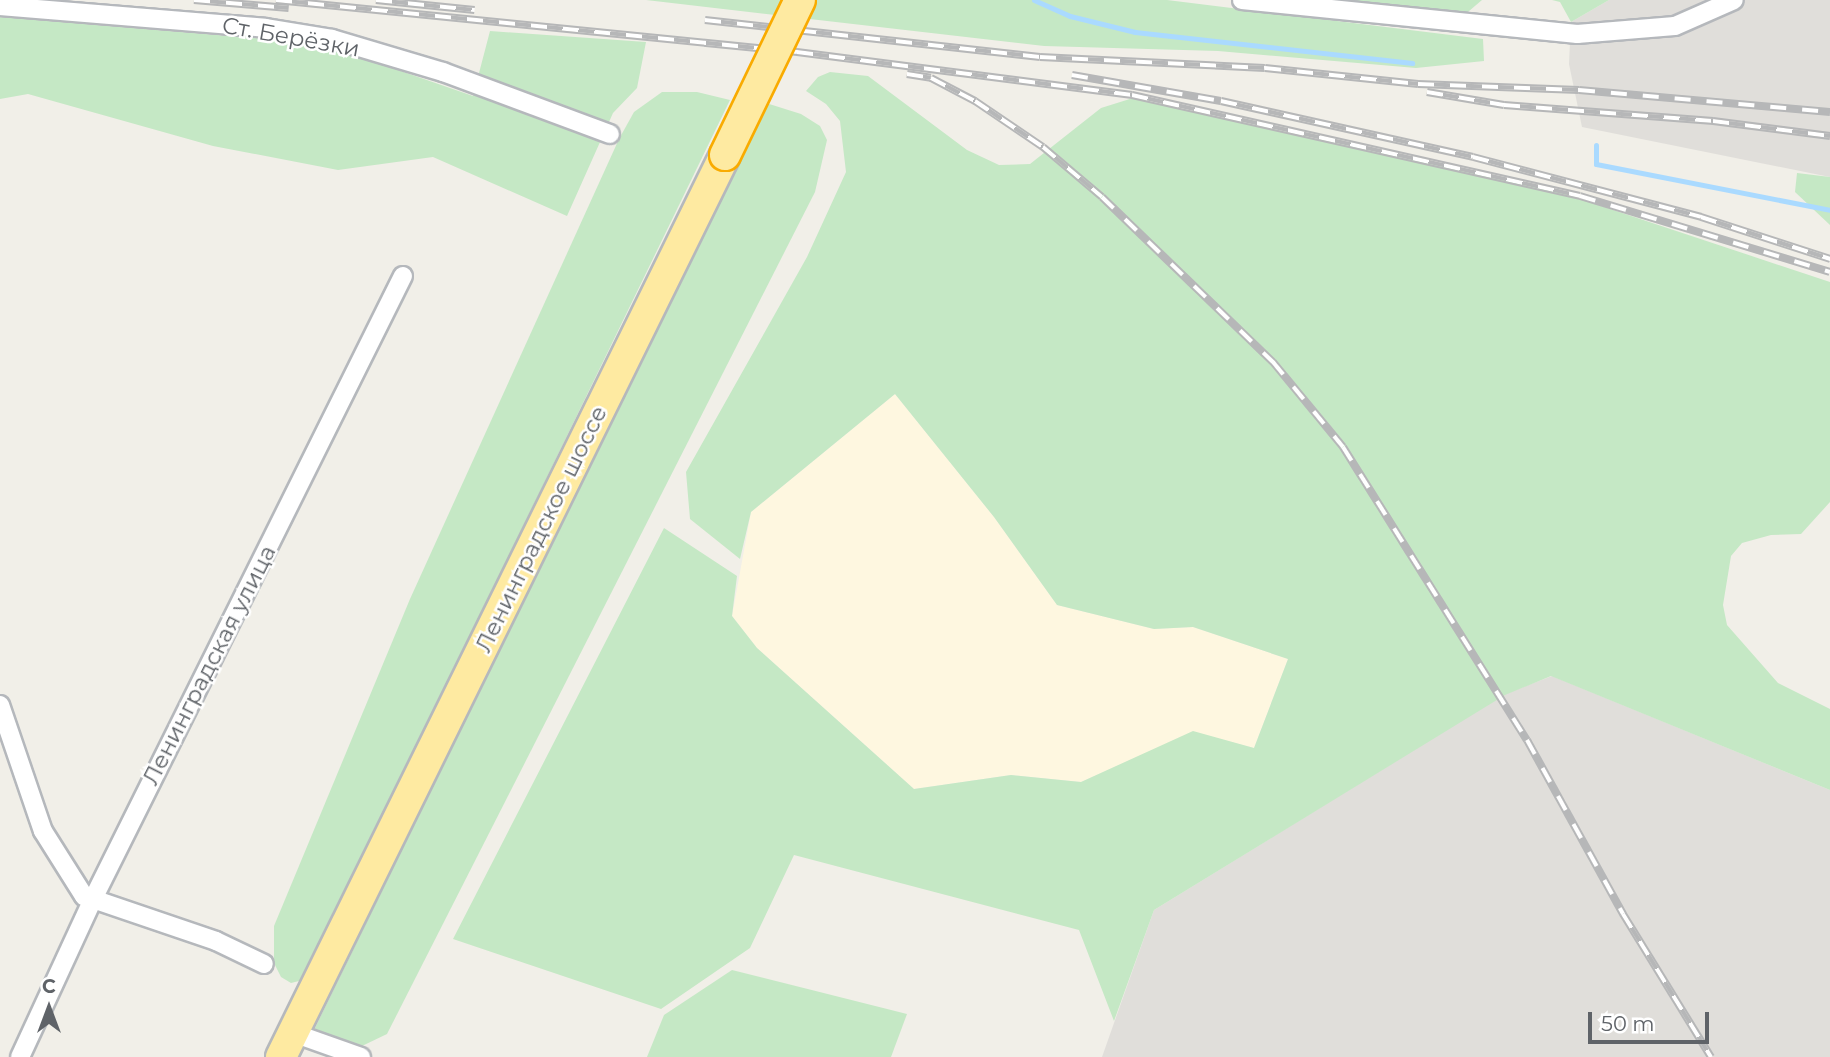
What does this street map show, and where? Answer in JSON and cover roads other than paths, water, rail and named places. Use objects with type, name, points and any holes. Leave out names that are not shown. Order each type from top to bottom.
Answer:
[{"type":"highway","name":"Ленинградское шоссе","points":[[288,1046],[800,0]]},
{"type":"street","points":[[1242,0],[1577,34],[1675,26],[1734,0]]},
{"type":"street","name":"Ст. Берёзки","points":[[0,6],[265,28],[332,39],[443,72],[610,134]]},
{"type":"street","name":"Ленинградская улица","points":[[20,1057],[92,901],[403,276]]},
{"type":"street","points":[[0,705],[43,831],[84,896],[92,901],[216,941],[264,964]]},
{"type":"street","points":[[288,1046],[361,1057]]},
{"type":"waterway","points":[[1034,0],[1070,16],[1135,32],[1412,63]]},
{"type":"waterway","points":[[1596,145],[1596,164],[1830,210]]},
{"type":"railway","points":[[194,0],[289,8]]},
{"type":"railway","points":[[276,0],[797,52],[1132,95],[1580,196],[1830,272]]},
{"type":"railway","points":[[376,0],[474,10]]},
{"type":"railway","points":[[705,20],[1040,57],[1265,68],[1418,84],[1579,90],[1830,112]]},
{"type":"railway","points":[[907,74],[931,78],[975,101],[1043,147],[1102,197],[1273,362],[1343,447],[1527,740],[1623,914],[1711,1057]]},
{"type":"railway","points":[[1072,75],[1221,101],[1473,157],[1701,217],[1830,259]]},
{"type":"railway","points":[[1427,92],[1504,105],[1713,121],[1830,136]]}]
